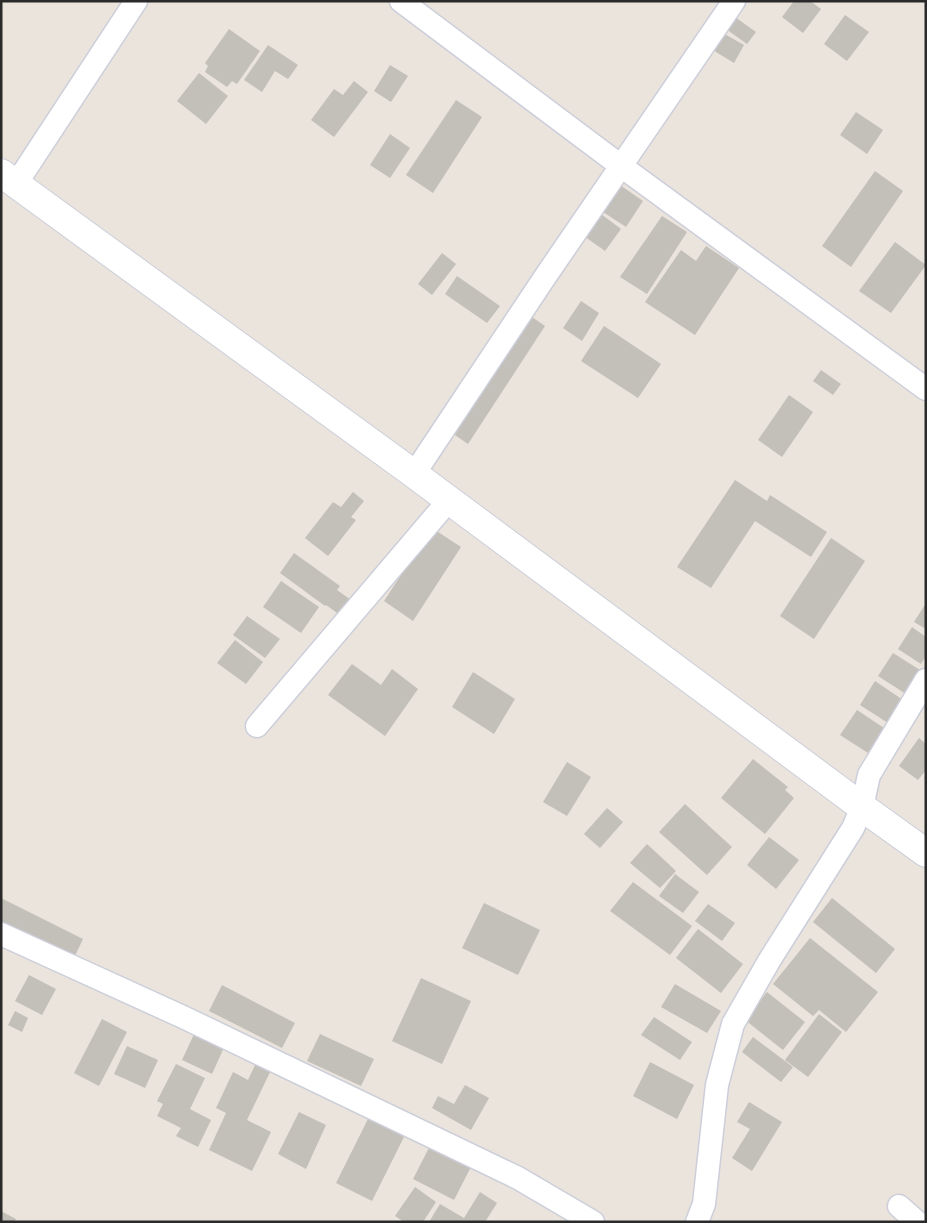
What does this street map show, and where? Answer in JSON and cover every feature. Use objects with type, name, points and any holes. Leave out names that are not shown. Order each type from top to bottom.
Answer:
[{"type":"street","points":[[136,1],[9,178],[414,474],[926,853]]},
{"type":"street","points":[[401,1],[621,166],[926,389]]},
{"type":"street","points":[[414,474],[539,285],[734,1]]},
{"type":"street","points":[[257,726],[449,500]]},
{"type":"street","points":[[698,1222],[704,1204],[716,1086],[733,1024],[769,960],[853,828],[862,807],[869,775],[926,680]]},
{"type":"street","points":[[1,934],[183,1017],[518,1178],[593,1222]]},
{"type":"street","points":[[899,1206],[917,1222]]},
{"type":"building","points":[[794,1],[810,1],[821,9],[803,33],[782,17]]},
{"type":"building","points":[[845,15],[869,32],[847,61],[824,44]]},
{"type":"building","points":[[735,17],[756,32],[747,44],[726,29]]},
{"type":"building","points":[[229,29],[260,51],[237,84],[232,81],[227,87],[205,72],[208,66],[205,63]]},
{"type":"building","points":[[721,32],[744,45],[734,63],[711,49]]},
{"type":"building","points":[[268,45],[298,65],[288,79],[275,71],[262,92],[244,80]]},
{"type":"building","points":[[390,65],[408,76],[391,102],[374,91]]},
{"type":"building","points":[[199,73],[228,96],[206,124],[177,101]]},
{"type":"building","points":[[354,81],[368,92],[334,137],[311,120],[334,89],[343,95]]},
{"type":"building","points":[[456,100],[482,117],[433,193],[406,175]]},
{"type":"building","points":[[856,112],[883,130],[867,154],[840,135]]},
{"type":"building","points":[[390,134],[410,148],[390,178],[370,165]]},
{"type":"building","points":[[875,171],[903,191],[851,267],[822,246]]},
{"type":"building","points":[[617,183],[643,201],[626,227],[600,210]]},
{"type":"building","points":[[597,211],[621,229],[605,251],[581,234]]},
{"type":"building","points":[[662,216],[687,232],[647,294],[620,277]]},
{"type":"building","points":[[895,242],[926,265],[891,313],[859,291]]},
{"type":"building","points":[[706,246],[739,268],[695,335],[645,302],[681,250],[696,261]]},
{"type":"building","points":[[442,253],[456,264],[432,295],[418,284]]},
{"type":"building","points":[[457,276],[500,306],[487,323],[445,294]]},
{"type":"building","points":[[581,301],[599,313],[582,341],[563,328]]},
{"type":"building","points":[[529,315],[545,326],[468,444],[452,433]]},
{"type":"building","points":[[604,326],[661,364],[638,398],[581,361]]},
{"type":"building","points":[[821,370],[841,384],[833,395],[813,381]]},
{"type":"building","points":[[789,395],[813,412],[782,457],[758,440]]},
{"type":"building","points":[[735,480],[767,501],[770,495],[827,532],[811,557],[755,521],[711,588],[677,567]]},
{"type":"building","points":[[353,492],[364,501],[351,517],[356,520],[328,556],[305,538],[333,502],[341,507]]},
{"type":"building","points":[[435,530],[461,547],[413,621],[384,601],[422,543],[426,545]]},
{"type":"building","points":[[831,538],[865,561],[814,639],[780,616]]},
{"type":"building","points":[[294,553],[340,586],[337,590],[351,600],[340,615],[280,573]]},
{"type":"building","points":[[281,581],[319,607],[301,633],[263,607]]},
{"type":"building","points":[[926,603],[926,629],[914,622]]},
{"type":"building","points":[[247,616],[280,639],[265,658],[233,635]]},
{"type":"building","points":[[912,627],[926,637],[926,656],[921,664],[898,649]]},
{"type":"building","points":[[235,640],[263,662],[246,684],[217,663]]},
{"type":"building","points":[[893,653],[920,670],[906,694],[878,676]]},
{"type":"building","points":[[352,664],[381,685],[392,669],[418,689],[385,736],[328,695]]},
{"type":"building","points":[[473,672],[515,699],[494,734],[452,707]]},
{"type":"building","points":[[875,681],[903,700],[888,723],[860,705]]},
{"type":"building","points":[[857,710],[884,728],[868,753],[840,735]]},
{"type":"building","points":[[919,738],[926,744],[926,770],[918,780],[899,766]]},
{"type":"building","points":[[753,759],[788,787],[785,790],[794,798],[765,834],[721,798]]},
{"type":"building","points":[[567,762],[591,777],[567,816],[543,802]]},
{"type":"building","points":[[685,804],[732,847],[707,875],[659,832]]},
{"type":"building","points":[[607,808],[623,822],[600,848],[584,834]]},
{"type":"building","points":[[769,837],[799,860],[776,889],[747,865]]},
{"type":"building","points":[[647,844],[676,871],[660,888],[630,863]]},
{"type":"building","points":[[675,874],[699,892],[683,913],[659,896]]},
{"type":"building","points":[[633,882],[692,926],[670,955],[610,911]]},
{"type":"building","points":[[1,898],[83,939],[72,962],[1,927]]},
{"type":"building","points":[[832,898],[895,949],[876,973],[813,922]]},
{"type":"building","points":[[484,903],[540,930],[518,975],[462,948]]},
{"type":"building","points":[[708,904],[735,923],[722,941],[695,921]]},
{"type":"building","points":[[698,929],[743,964],[721,993],[676,958]]},
{"type":"building","points":[[810,938],[878,992],[846,1032],[819,1010],[813,1016],[773,984]]},
{"type":"building","points":[[29,975],[56,989],[42,1015],[15,1001]]},
{"type":"building","points":[[421,978],[471,1001],[442,1064],[392,1041]]},
{"type":"building","points":[[675,984],[721,1011],[707,1033],[661,1007]]},
{"type":"building","points":[[222,985],[295,1023],[282,1048],[209,1011]]},
{"type":"building","points":[[767,992],[805,1022],[783,1050],[745,1020]]},
{"type":"building","points":[[15,1011],[28,1018],[22,1032],[8,1025]]},
{"type":"building","points":[[819,1014],[842,1032],[808,1077],[785,1060]]},
{"type":"building","points":[[654,1017],[692,1042],[680,1060],[641,1035]]},
{"type":"building","points":[[102,1019],[127,1032],[99,1086],[74,1073]]},
{"type":"building","points":[[196,1030],[226,1043],[212,1074],[182,1060]]},
{"type":"building","points":[[320,1034],[374,1059],[361,1086],[307,1061]]},
{"type":"building","points":[[753,1037],[793,1067],[781,1082],[742,1052]]},
{"type":"building","points":[[127,1046],[158,1060],[145,1088],[114,1074]]},
{"type":"building","points":[[257,1061],[272,1068],[247,1120],[271,1132],[252,1171],[209,1150],[226,1113],[216,1108],[233,1072],[248,1080]]},
{"type":"building","points":[[650,1062],[694,1085],[677,1119],[633,1096]]},
{"type":"building","points":[[176,1064],[205,1078],[190,1109],[211,1120],[198,1147],[176,1136],[181,1128],[157,1116],[163,1104],[157,1101]]},
{"type":"building","points":[[465,1085],[489,1098],[471,1130],[432,1108],[438,1096],[454,1104]]},
{"type":"building","points":[[749,1102],[782,1122],[752,1171],[732,1158],[750,1129],[737,1122]]},
{"type":"building","points":[[299,1112],[326,1125],[306,1169],[278,1154]]},
{"type":"building","points":[[371,1113],[407,1131],[372,1201],[336,1183]]},
{"type":"building","points":[[432,1142],[473,1163],[454,1200],[413,1179]]},
{"type":"building","points":[[415,1187],[436,1202],[423,1222],[404,1222],[395,1216]]},
{"type":"building","points":[[480,1192],[497,1203],[485,1222],[429,1222],[440,1204],[464,1218]]},
{"type":"building","points":[[1,1211],[16,1219],[14,1222],[1,1222]]}]
